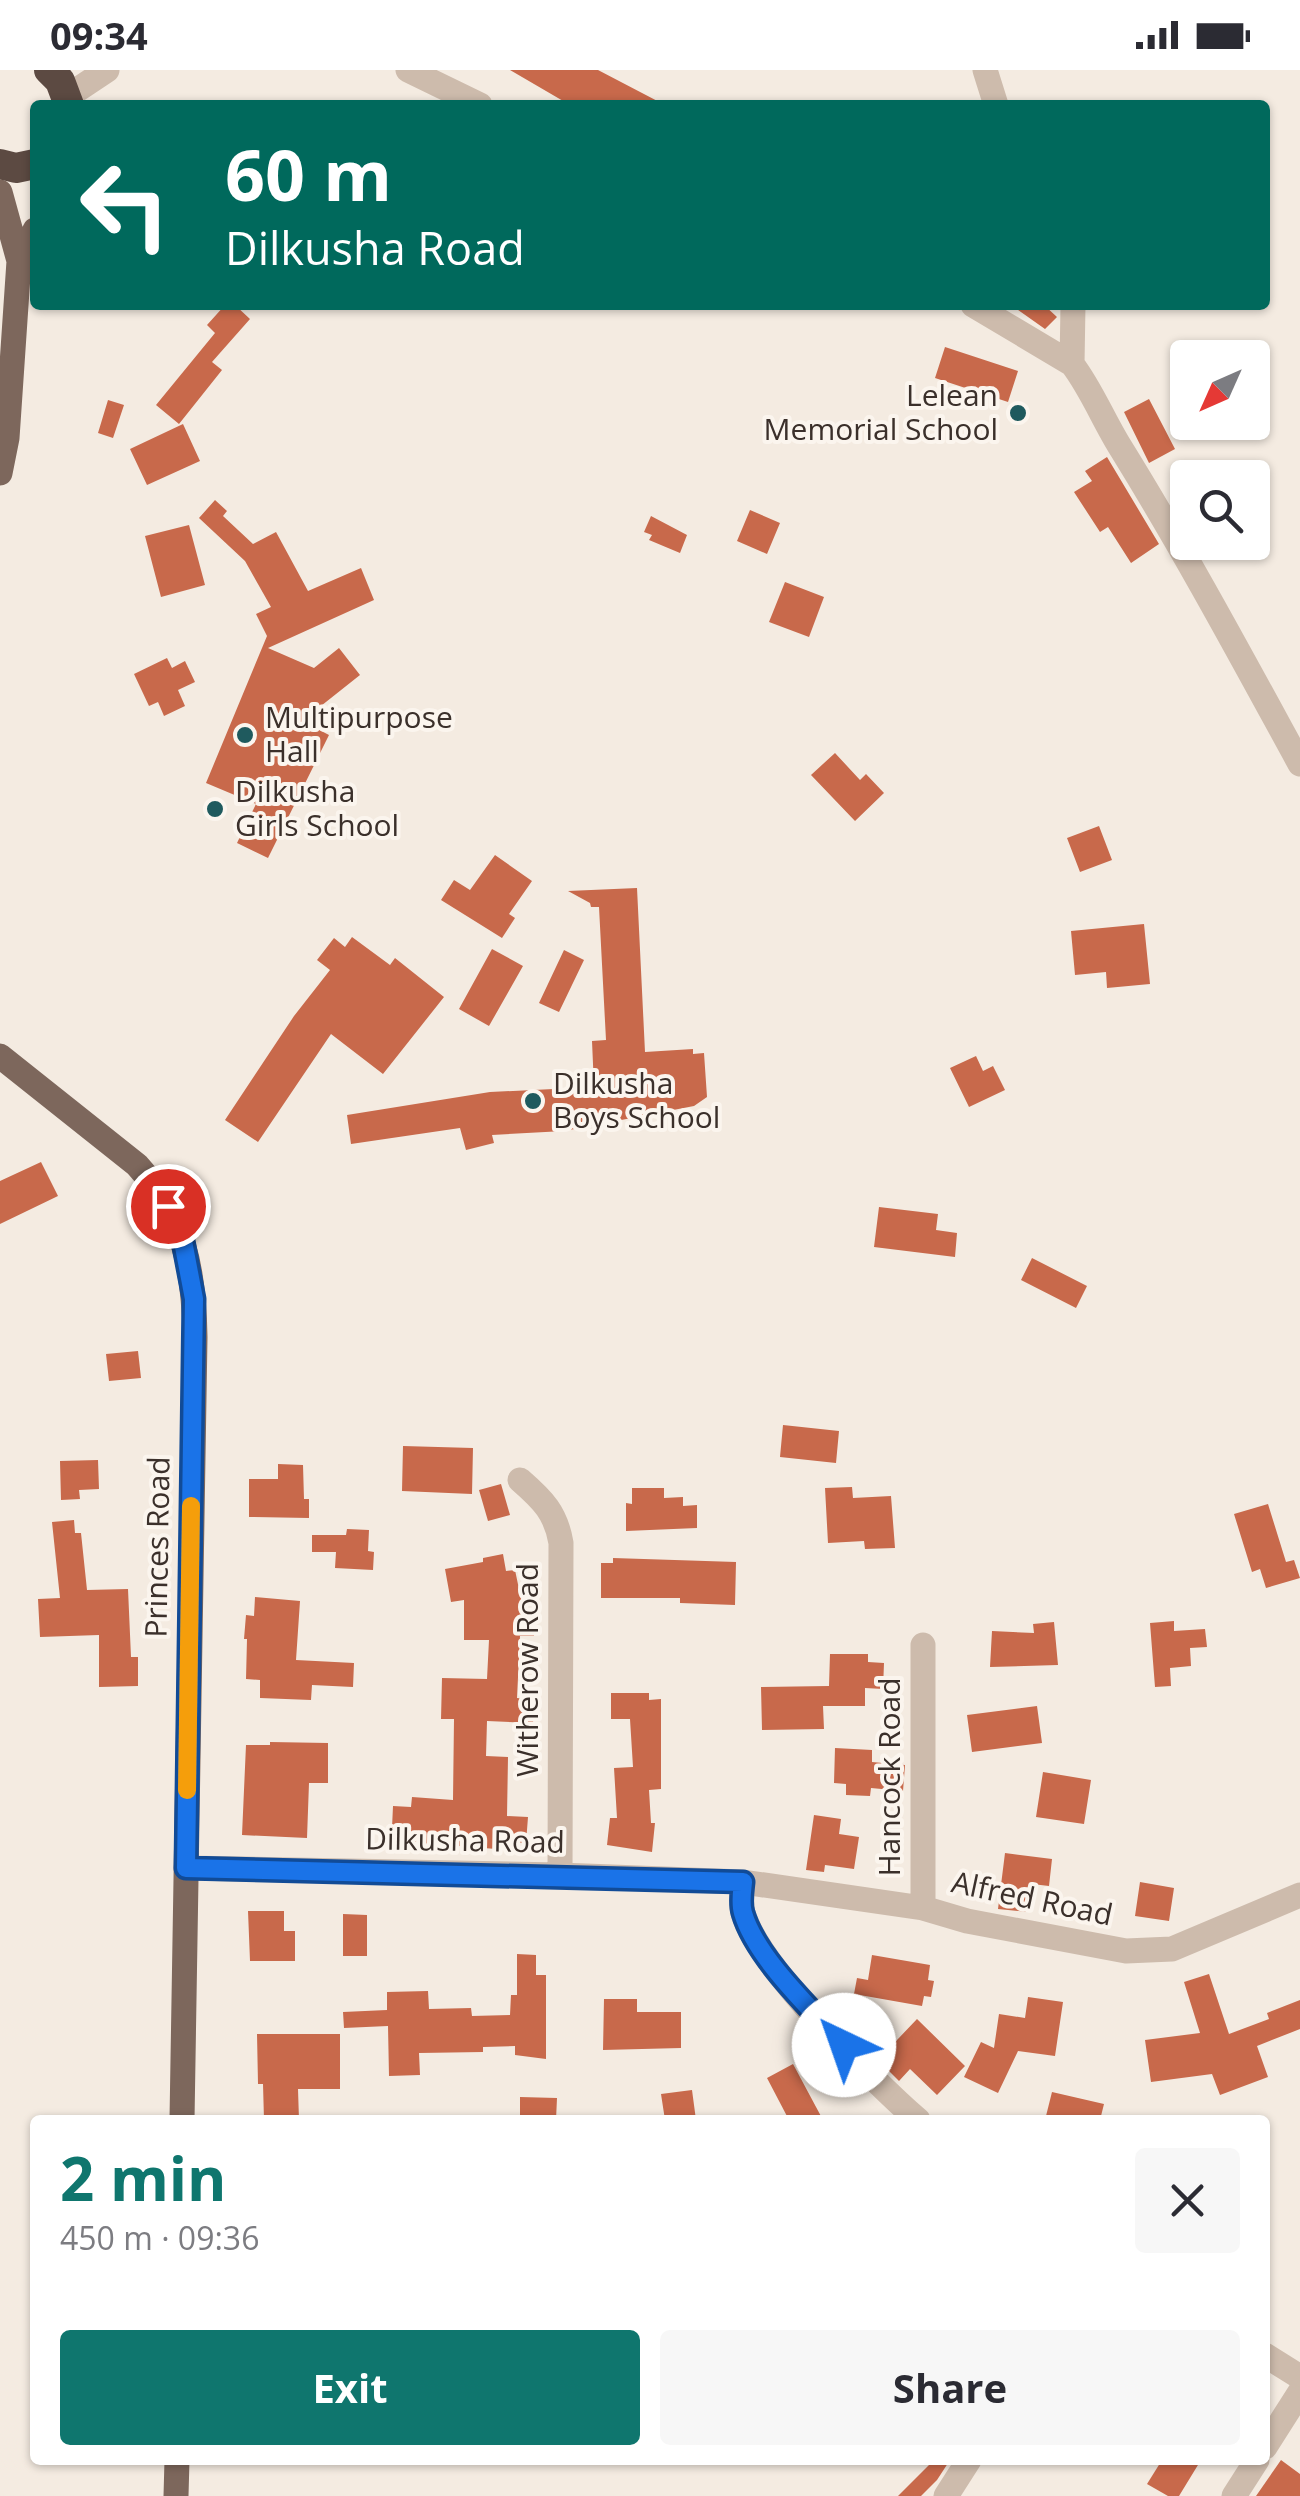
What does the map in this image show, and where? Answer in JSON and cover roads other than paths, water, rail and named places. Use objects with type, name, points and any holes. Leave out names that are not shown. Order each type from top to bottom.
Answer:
[{"type":"highway","points":[[49,70],[69,100]]},
{"type":"highway","points":[[0,164],[16,168],[30,165]]},
{"type":"main road","points":[[0,192],[19,261],[7,438],[0,473]]},
{"type":"main road","points":[[19,261],[30,240]]},
{"type":"main road","name":"Princes Road","points":[[0,1056],[137,1165],[156,1186],[177,1221],[190,1272],[195,1337],[182,2115]]},
{"type":"main road","points":[[176,2496],[177,2465]]},
{"type":"street","points":[[69,100],[107,70]]},
{"type":"street","points":[[408,70],[470,100]]},
{"type":"street","points":[[985,70],[994,100]]},
{"type":"street","points":[[981,310],[1072,364],[1083,378],[1109,429],[1176,536],[1300,764]]},
{"type":"street","points":[[1072,364],[1073,310]]},
{"type":"street","name":"Witherow Road","points":[[520,1480],[546,1504],[557,1522],[561,1544],[560,1875]]},
{"type":"street","name":"Hancock Road","points":[[923,1645],[923,1908]]},
{"type":"street","name":"Dilkusha Road","points":[[186,1868],[743,1882]]},
{"type":"street","points":[[743,1882],[741,1908],[777,1971],[888,2094],[912,2115]]},
{"type":"street","name":"Alfred Road","points":[[743,1882],[923,1908],[966,1921],[1126,1952],[1172,1949],[1300,1896]]},
{"type":"street","points":[[1270,2358],[1300,2377]]},
{"type":"street","points":[[1270,2439],[1300,2392]]},
{"type":"street","points":[[946,2496],[966,2465]]},
{"type":"street","points":[[1234,2496],[1254,2465]]},
{"type":"place","name":"Lelean Memorial School","points":[[1018,413]]},
{"type":"place","name":"Multipurpose Hall","points":[[245,735]]},
{"type":"place","name":"Dilkusha Girls School","points":[[215,809]]},
{"type":"place","name":"Dilkusha Boys School","points":[[533,1101]]}]
